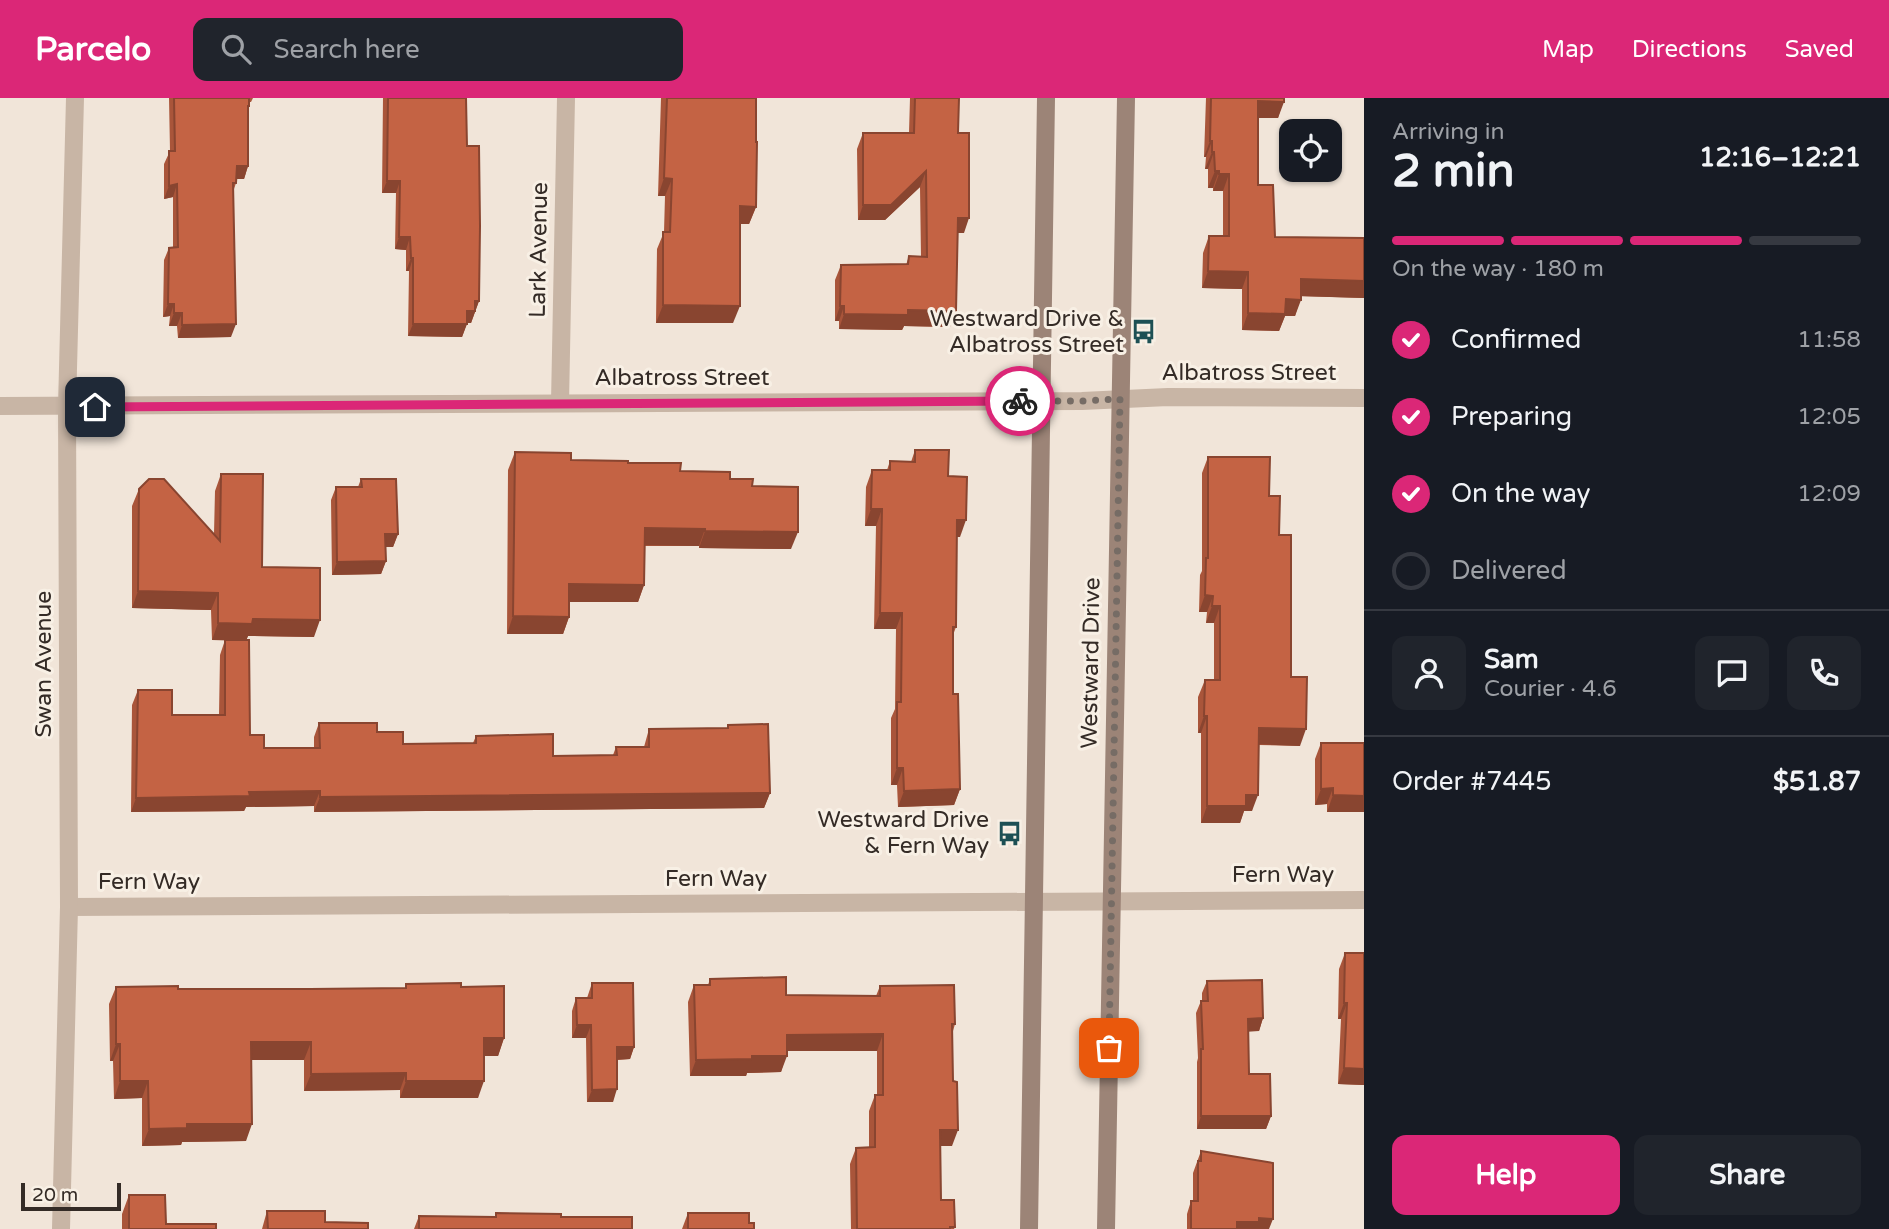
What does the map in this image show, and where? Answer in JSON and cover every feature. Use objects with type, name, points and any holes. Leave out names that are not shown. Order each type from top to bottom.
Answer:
[{"type":"street","name":"Swan Avenue","points":[[61,1229],[69,907],[67,407],[75,98]]},
{"type":"street","name":"Lark Avenue","points":[[561,403],[566,98]]},
{"type":"street","points":[[1029,1229],[1046,98]]},
{"type":"street","name":"Westward Drive","points":[[1106,1229],[1126,98]]},
{"type":"street","name":"Albatross Street","points":[[0,406],[1040,401],[1168,397],[1364,398]]},
{"type":"street","name":"Fern Way","points":[[69,907],[1364,900]]},
{"type":"building","points":[[174,98],[249,98],[248,166],[237,166],[236,183],[233,183],[236,324],[182,325],[182,313],[174,313],[174,304],[168,304],[169,248],[178,247],[177,184],[169,186],[169,151],[175,151]]},
{"type":"building","points":[[388,98],[466,98],[467,146],[479,146],[480,226],[479,301],[475,301],[475,311],[467,311],[467,324],[413,324],[413,258],[410,237],[399,237],[400,181],[387,181]]},
{"type":"building","points":[[667,98],[756,98],[756,207],[740,206],[740,306],[663,305],[663,232],[670,232],[672,179],[664,178]]},
{"type":"building","points":[[915,98],[959,98],[958,133],[969,133],[969,218],[958,218],[956,311],[908,310],[908,315],[844,314],[844,306],[840,306],[841,265],[908,264],[909,256],[927,257],[926,171],[891,205],[863,205],[863,133],[914,133]]},
{"type":"building","points":[[1211,98],[1284,98],[1284,102],[1258,101],[1258,185],[1273,185],[1275,237],[1364,238],[1364,281],[1301,279],[1301,300],[1286,299],[1285,314],[1248,313],[1248,272],[1208,271],[1209,236],[1229,236],[1229,174],[1215,171],[1214,152],[1210,141]]},
{"type":"building","points":[[915,450],[949,450],[948,476],[967,477],[966,520],[957,520],[956,627],[953,627],[953,694],[958,694],[960,789],[904,791],[903,768],[897,768],[897,702],[901,702],[902,613],[880,613],[882,509],[871,509],[872,470],[890,470],[890,461],[915,462]]},
{"type":"building","points":[[515,452],[571,453],[571,460],[681,463],[680,471],[730,472],[730,479],[753,479],[752,486],[798,487],[798,532],[645,528],[644,585],[569,584],[569,617],[513,616]]},
{"type":"building","points":[[1208,457],[1270,457],[1269,496],[1280,496],[1279,535],[1291,535],[1291,677],[1307,677],[1306,729],[1259,728],[1258,795],[1246,795],[1246,806],[1207,806],[1205,680],[1220,680],[1220,606],[1212,606],[1213,596],[1205,595],[1208,558]]},
{"type":"building","points":[[221,474],[263,474],[262,567],[320,568],[320,620],[253,619],[252,624],[218,623],[218,593],[138,591],[139,489],[149,479],[164,479],[220,541]]},
{"type":"building","points":[[361,479],[396,479],[398,534],[385,534],[386,561],[337,562],[336,487],[362,487]]},
{"type":"building","points":[[225,640],[249,640],[250,735],[264,735],[264,748],[320,748],[319,723],[377,723],[377,732],[403,732],[403,744],[476,743],[476,736],[553,734],[553,756],[617,755],[616,747],[649,747],[649,729],[728,728],[728,725],[768,724],[770,793],[320,797],[320,791],[249,792],[250,796],[136,798],[138,690],[172,690],[172,715],[225,715]]},
{"type":"building","points":[[1321,743],[1364,743],[1364,796],[1333,795],[1333,788],[1321,789]]},
{"type":"building","points":[[1345,953],[1364,953],[1364,1069],[1344,1068],[1347,1003],[1344,1003]]},
{"type":"building","points":[[786,977],[786,995],[880,996],[880,986],[954,985],[953,1081],[957,1082],[958,1130],[940,1130],[941,1200],[954,1200],[955,1227],[857,1229],[856,1148],[875,1147],[875,1095],[883,1095],[883,1034],[787,1035],[787,1056],[696,1060],[694,985],[710,985],[710,979]]},
{"type":"building","points":[[1262,980],[1263,1018],[1248,1019],[1249,1074],[1270,1074],[1271,1116],[1201,1116],[1201,1001],[1208,1001],[1207,981]]},
{"type":"building","points":[[461,983],[461,987],[504,986],[504,1038],[484,1038],[484,1081],[406,1081],[406,1073],[311,1074],[311,1042],[251,1042],[252,1124],[187,1124],[187,1128],[149,1129],[148,1081],[120,1081],[120,1044],[116,1044],[116,987],[406,988],[406,984]]},
{"type":"building","points":[[592,983],[633,983],[634,1047],[617,1047],[617,1089],[592,1090],[591,1025],[577,1025],[576,998],[592,998]]},
{"type":"building","points":[[1201,1151],[1273,1163],[1273,1219],[1259,1218],[1259,1222],[1237,1222],[1237,1229],[1191,1229],[1191,1201],[1198,1201],[1198,1161],[1201,1161]]},
{"type":"building","points":[[129,1195],[165,1195],[166,1224],[216,1224],[216,1229],[129,1229]]},
{"type":"building","points":[[267,1211],[325,1211],[325,1222],[368,1223],[368,1229],[268,1229]]},
{"type":"building","points":[[496,1213],[632,1217],[632,1229],[419,1229],[419,1216],[496,1217]]},
{"type":"building","points":[[688,1213],[749,1213],[749,1223],[754,1223],[754,1229],[688,1229]]},
{"type":"way so far","points":[[1020,401],[1120,399],[1109,1048]]},
{"type":"place","name":"Westward Drive & Albatross Street","points":[[1144,332]]},
{"type":"place","name":"Westward Drive & Fern Way","points":[[1009,833]]},
{"type":"route","points":[[95,407],[1020,401]]}]
